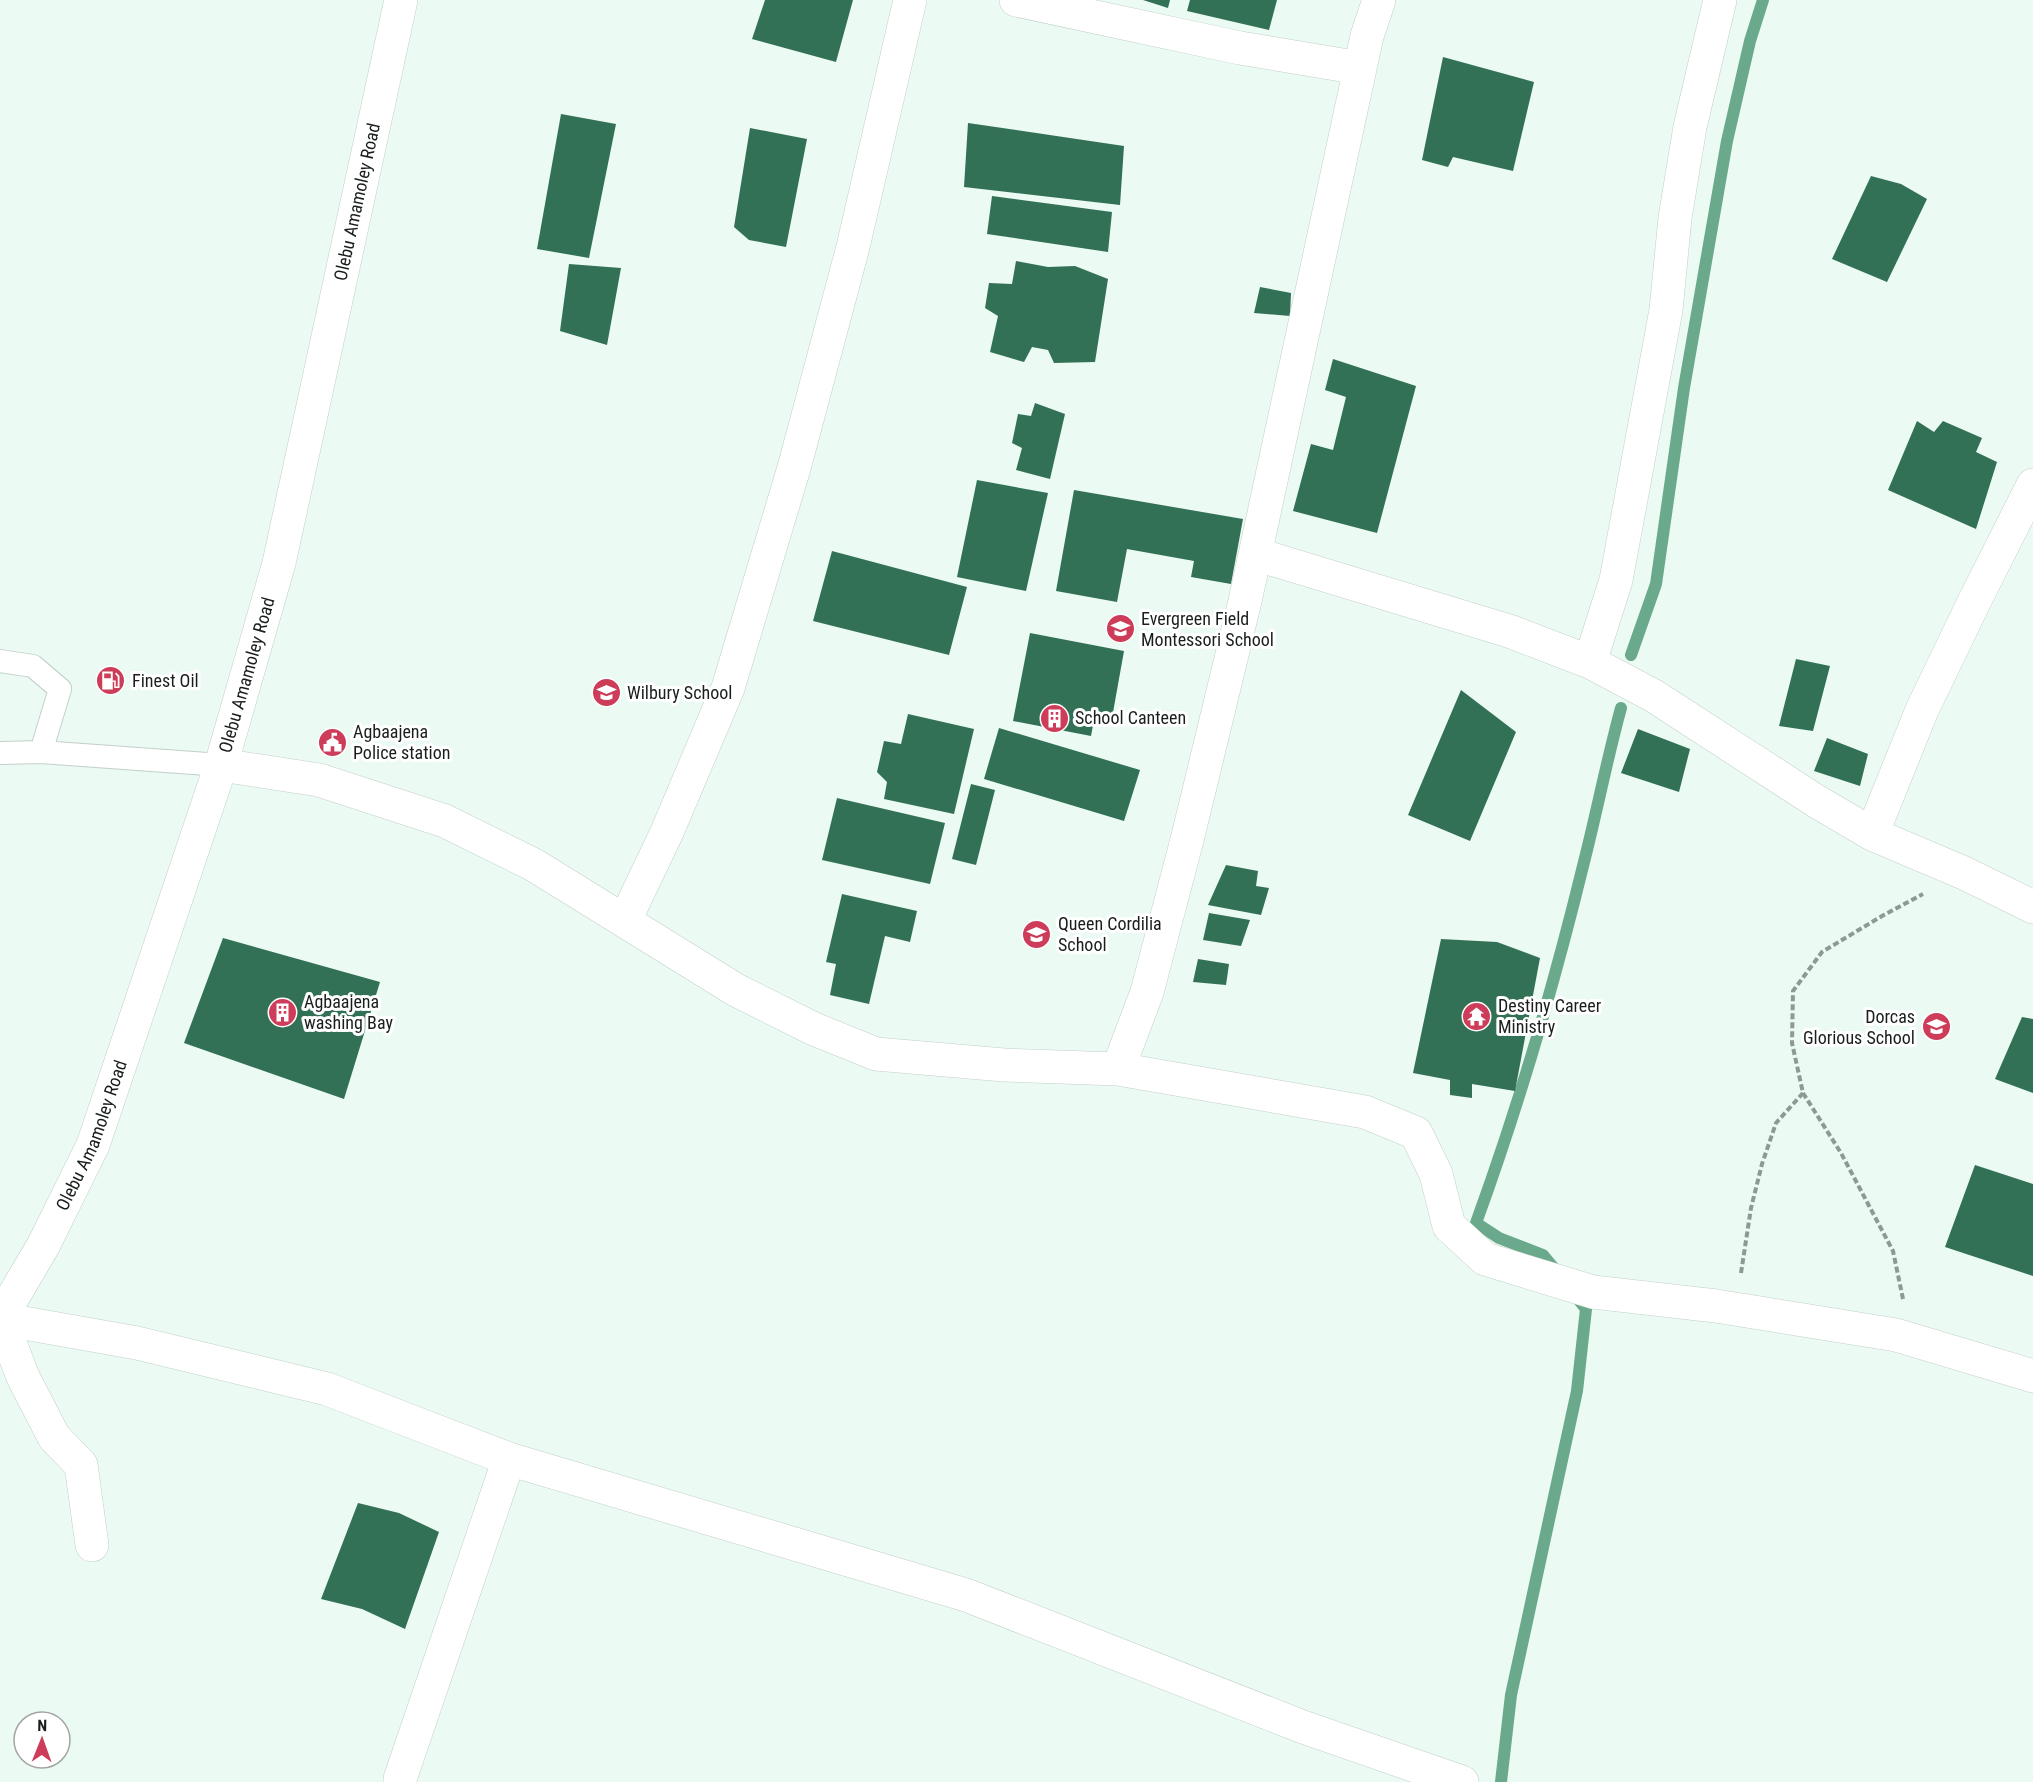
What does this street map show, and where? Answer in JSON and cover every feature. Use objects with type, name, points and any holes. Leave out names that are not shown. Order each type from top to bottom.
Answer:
[{"type":"street","name":"Olebu Amamoley Road","points":[[1,1319],[43,1246],[93,1144],[221,765],[279,563],[401,0]]},
{"type":"street","points":[[625,920],[667,832],[728,688],[794,468],[853,247],[910,0]]},
{"type":"street","points":[[1016,0],[1240,48],[1360,68]]},
{"type":"street","points":[[1118,1069],[1147,992],[1170,910],[1245,601],[1367,36],[1379,0]]},
{"type":"street","points":[[1590,662],[1616,580],[1666,310],[1675,218],[1690,127],[1720,0]]},
{"type":"street","points":[[1872,834],[1922,710],[2033,485]]},
{"type":"street","points":[[1255,554],[1509,631],[1590,662],[1654,696],[1816,801],[1872,834],[1964,873],[2033,907]]},
{"type":"street","points":[[221,765],[319,780],[445,821],[534,865],[736,990],[814,1029],[876,1054],[1004,1065],[1118,1069],[1365,1112],[1416,1133],[1436,1174],[1449,1226],[1485,1259],[1593,1292],[1739,1310],[1896,1335],[2033,1376]]},
{"type":"street","points":[[1,1319],[137,1344],[327,1389],[509,1459],[966,1595],[1303,1727],[1462,1782]]},
{"type":"street","points":[[1,1319],[23,1377],[54,1437],[81,1465],[92,1545]]},
{"type":"street","points":[[400,1782],[509,1459]]},
{"type":"lane","points":[[0,661],[33,666],[60,689],[41,752]]},
{"type":"lane","points":[[0,753],[41,752],[221,765]]},
{"type":"path","points":[[1911,1340],[1893,1251],[1841,1153],[1803,1093],[1792,1043],[1792,991],[1822,952],[1882,916],[1964,873]]},
{"type":"path","points":[[1739,1310],[1742,1258],[1762,1164],[1776,1123],[1803,1093]]},
{"type":"building","points":[[765,0],[853,0],[836,62],[752,39]]},
{"type":"building","points":[[1143,0],[1170,0],[1168,8]]},
{"type":"building","points":[[1190,0],[1277,0],[1269,30],[1187,11]]},
{"type":"building","points":[[1443,57],[1534,82],[1513,171],[1453,157],[1448,167],[1422,160]]},
{"type":"building","points":[[561,114],[616,124],[589,258],[537,249]]},
{"type":"building","points":[[968,123],[1124,146],[1120,205],[964,187]]},
{"type":"building","points":[[750,128],[807,139],[786,247],[749,240],[734,227]]},
{"type":"building","points":[[1871,176],[1901,184],[1927,199],[1887,282],[1832,259]]},
{"type":"building","points":[[992,196],[1112,212],[1108,252],[987,234]]},
{"type":"building","points":[[1016,261],[1048,267],[1075,266],[1108,279],[1095,362],[1054,363],[1048,350],[1032,347],[1024,362],[990,352],[998,316],[985,308],[989,283],[1012,284]]},
{"type":"building","points":[[569,264],[621,268],[607,345],[560,331]]},
{"type":"building","points":[[1260,287],[1291,293],[1290,316],[1254,313]]},
{"type":"building","points":[[1333,359],[1416,386],[1377,533],[1293,511],[1311,444],[1333,450],[1346,397],[1325,390]]},
{"type":"building","points":[[1035,403],[1065,414],[1050,479],[1016,470],[1022,448],[1012,443],[1018,414],[1031,416]]},
{"type":"building","points":[[1917,421],[1934,432],[1943,421],[1982,438],[1976,452],[1997,462],[1976,529],[1888,490]]},
{"type":"building","points":[[977,480],[1048,493],[1026,591],[957,577]]},
{"type":"building","points":[[1074,490],[1243,519],[1231,584],[1191,577],[1194,561],[1127,549],[1117,602],[1056,591]]},
{"type":"building","points":[[832,551],[967,587],[949,655],[813,621]]},
{"type":"building","points":[[1030,633],[1124,651],[1112,718],[1095,715],[1091,736],[1013,721]]},
{"type":"building","points":[[1796,659],[1830,666],[1813,731],[1779,726]]},
{"type":"building","points":[[1461,690],[1516,732],[1470,841],[1408,815]]},
{"type":"building","points":[[908,714],[974,729],[954,814],[884,799],[887,782],[877,772],[884,741],[901,744]]},
{"type":"building","points":[[999,728],[1140,770],[1124,821],[984,779]]},
{"type":"building","points":[[1638,729],[1690,749],[1679,792],[1621,773]]},
{"type":"building","points":[[1827,738],[1868,754],[1860,786],[1814,771]]},
{"type":"building","points":[[971,784],[995,790],[976,865],[952,859]]},
{"type":"building","points":[[837,798],[945,823],[930,884],[822,860]]},
{"type":"building","points":[[1226,865],[1258,871],[1256,886],[1269,888],[1261,915],[1208,905]]},
{"type":"building","points":[[842,894],[917,911],[910,942],[885,936],[869,1004],[830,995],[836,964],[826,962]]},
{"type":"building","points":[[1209,913],[1250,920],[1241,946],[1203,940]]},
{"type":"building","name":"Agbaajena washing Bay","points":[[223,938],[380,982],[344,1099],[184,1043]]},
{"type":"building","name":"Destiny Career Ministry","points":[[1441,939],[1497,942],[1540,958],[1515,1091],[1472,1084],[1472,1098],[1450,1095],[1450,1080],[1413,1073]]},
{"type":"building","points":[[1198,959],[1229,964],[1226,985],[1193,982]]},
{"type":"building","points":[[2022,1017],[2033,1019],[2033,1093],[1995,1079]]},
{"type":"building","points":[[1975,1165],[2033,1184],[2033,1276],[1945,1247]]},
{"type":"building","points":[[358,1503],[399,1513],[439,1532],[405,1629],[362,1609],[321,1599]]},
{"type":"waterway","points":[[1631,655],[1656,584],[1684,388],[1727,141],[1750,41],[1763,0]]},
{"type":"waterway","points":[[1558,1273],[1543,1255],[1499,1238],[1476,1223],[1507,1134],[1548,999],[1573,908],[1621,708]]},
{"type":"waterway","points":[[1501,1782],[1511,1695],[1577,1391],[1586,1309],[1574,1294]]},
{"type":"place","name":"Evergreen Field Montessori School","points":[[1120,629]]},
{"type":"place","name":"Finest Oil","points":[[111,681]]},
{"type":"place","name":"Wilbury School","points":[[606,693]]},
{"type":"place","name":"School Canteen","points":[[1054,718]]},
{"type":"place","name":"Agbaajena Police station","points":[[332,742]]},
{"type":"place","name":"Queen Cordilia School","points":[[1037,934]]},
{"type":"place","name":"Agbaajena washing Bay","points":[[283,1012]]},
{"type":"place","name":"Destiny Career Ministry","points":[[1477,1016]]},
{"type":"place","name":"Dorcas Glorious School","points":[[1936,1027]]}]
